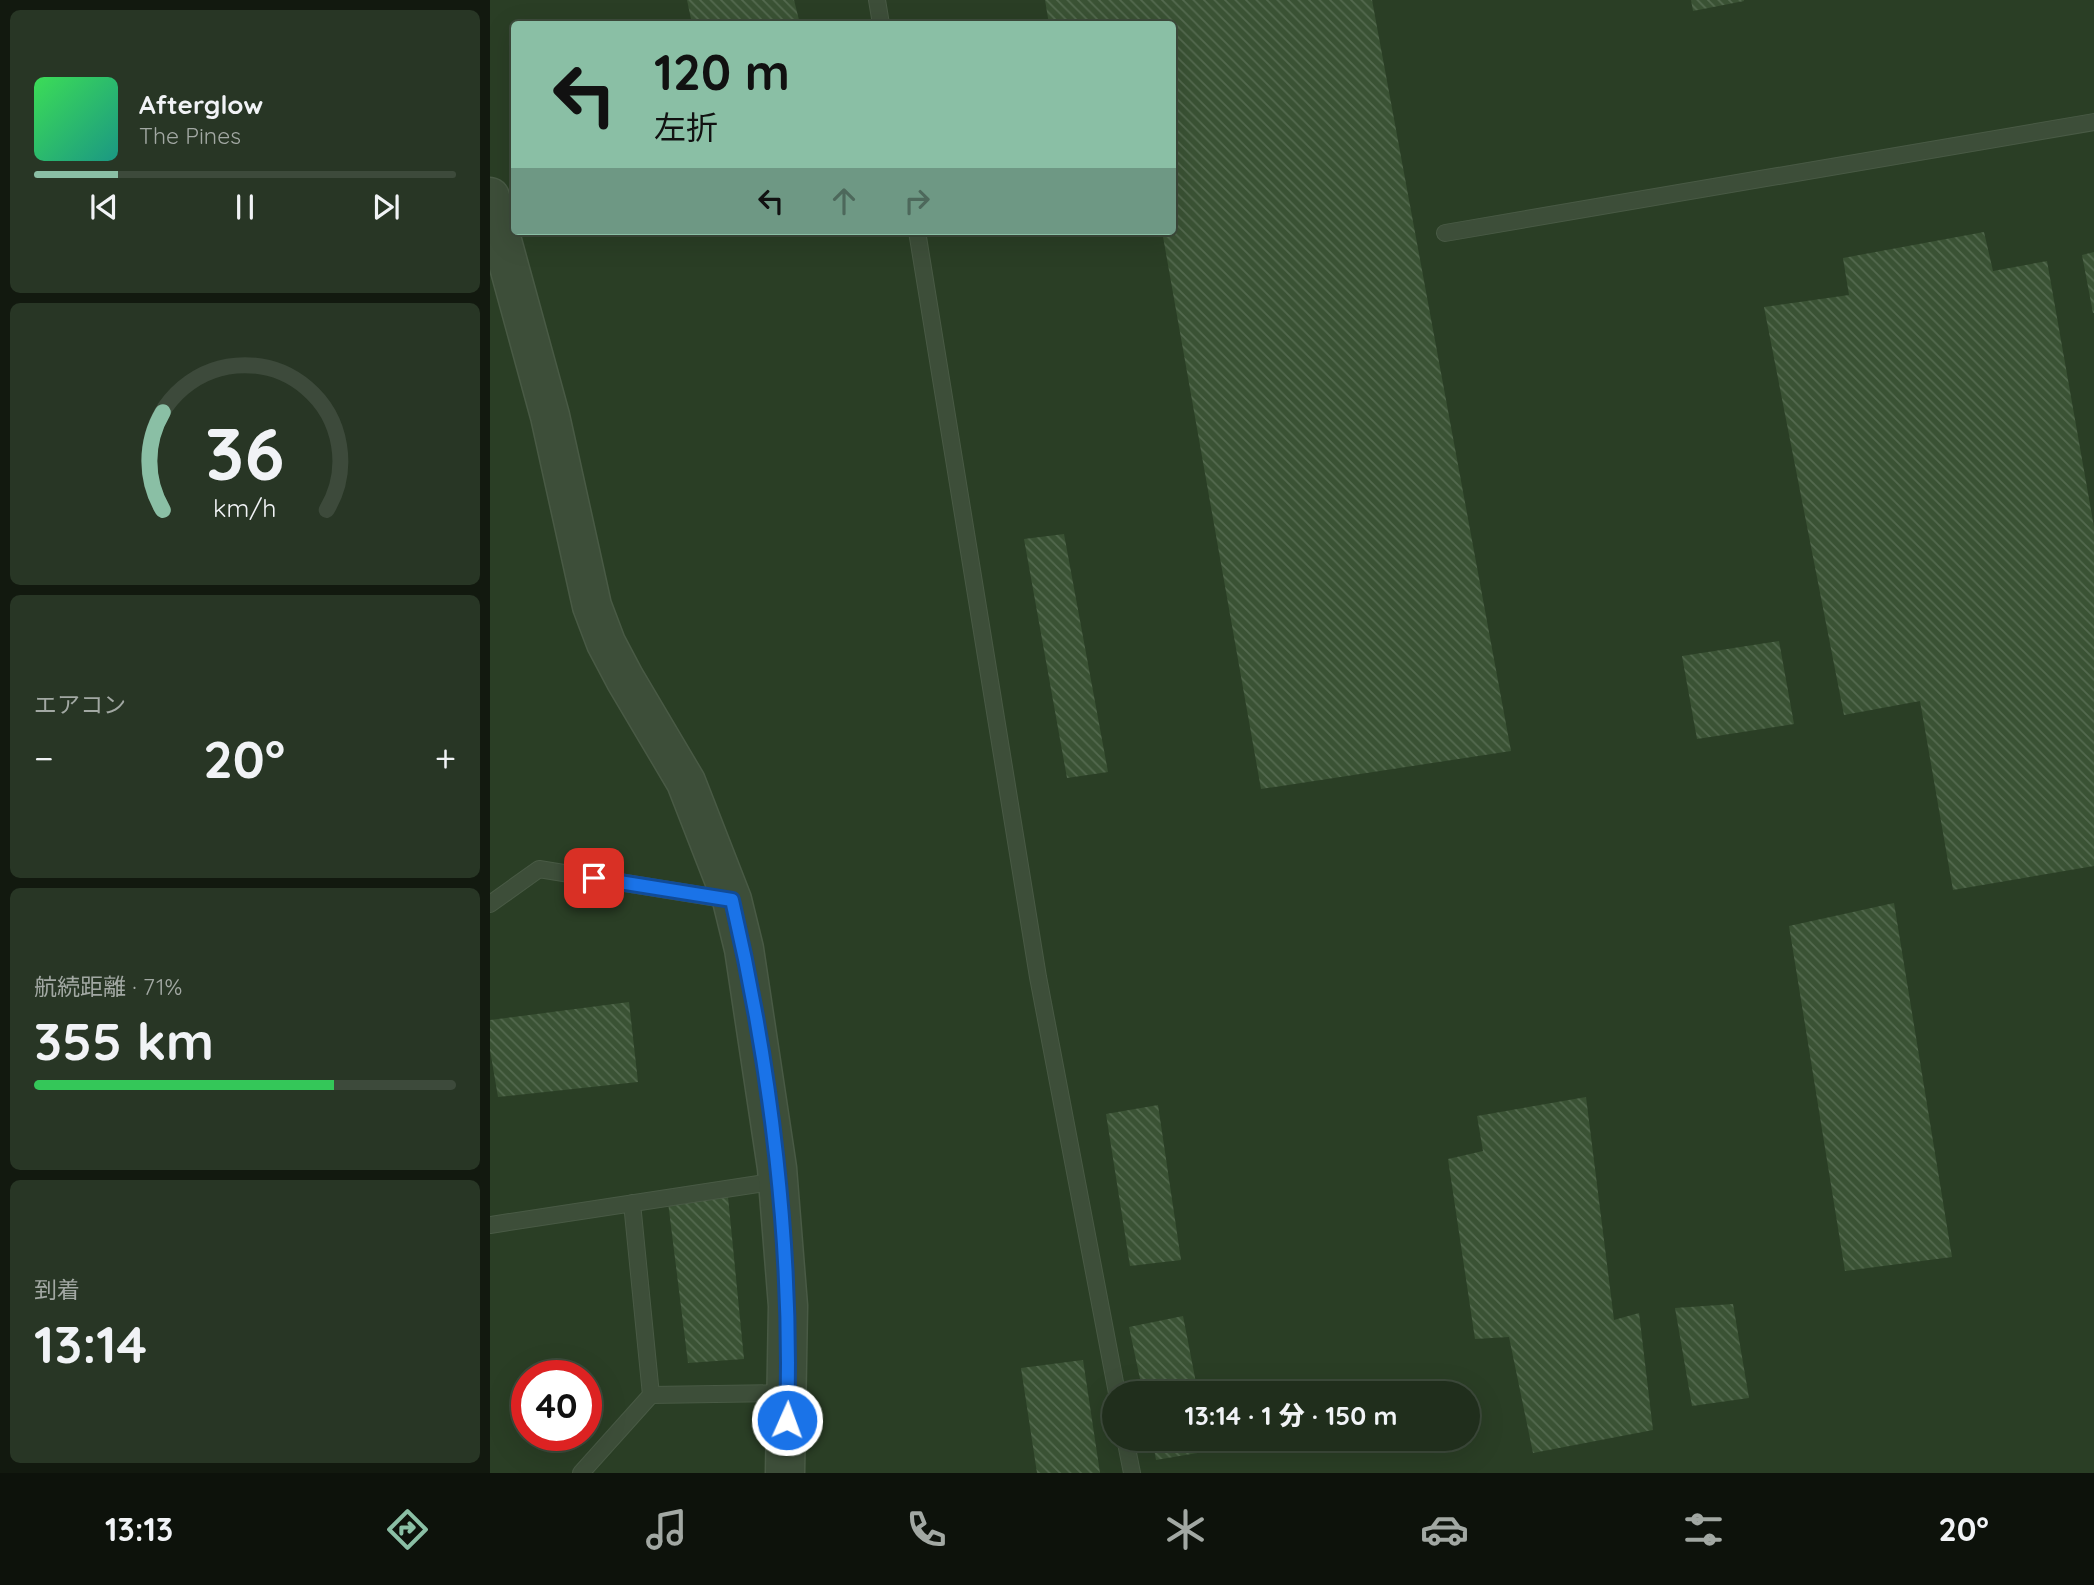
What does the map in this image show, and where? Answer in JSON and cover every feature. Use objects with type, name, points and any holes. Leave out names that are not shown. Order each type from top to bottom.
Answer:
[{"type":"street","points":[[490,197],[551,416],[592,606],[606,643],[625,679],[686,782],[732,900],[754,1012],[778,1181],[788,1306],[785,1473]]},
{"type":"lane","points":[[877,0],[880,21]]},
{"type":"lane","points":[[1445,233],[2094,122]]},
{"type":"lane","points":[[919,235],[1038,977],[1115,1381]]},
{"type":"lane","points":[[490,904],[539,869],[732,900]]},
{"type":"lane","points":[[490,1225],[778,1181]]},
{"type":"lane","points":[[632,1203],[651,1395]]},
{"type":"lane","points":[[581,1473],[651,1395],[788,1393]]},
{"type":"lane","points":[[1128,1451],[1132,1473]]},
{"type":"building","points":[[687,0],[794,0],[799,21],[691,21]]},
{"type":"building","points":[[1045,0],[1372,0],[1511,751],[1261,789],[1163,235],[1176,235],[1176,21],[1048,21]]},
{"type":"building","points":[[1691,0],[1744,0],[1744,1],[1693,11]]},
{"type":"building","points":[[1984,232],[1993,271],[2047,261],[2094,527],[2094,866],[1953,890],[1920,701],[1844,715],[1764,307],[1849,295],[1843,258]]},
{"type":"building","points":[[2094,252],[2094,313],[2093,313],[2082,255]]},
{"type":"building","points":[[1064,534],[1108,772],[1067,778],[1024,539]]},
{"type":"building","points":[[1779,641],[1794,724],[1697,739],[1682,656]]},
{"type":"building","points":[[1894,903],[1952,1257],[1845,1271],[1789,926]]},
{"type":"building","points":[[629,1002],[638,1082],[498,1097],[490,1050],[490,1020]]},
{"type":"building","points":[[1586,1097],[1614,1320],[1639,1313],[1653,1430],[1533,1453],[1509,1337],[1475,1339],[1448,1159],[1483,1151],[1477,1116]]},
{"type":"building","points":[[1158,1105],[1181,1260],[1130,1266],[1106,1114]]},
{"type":"building","points":[[728,1197],[744,1359],[688,1363],[668,1202]]},
{"type":"building","points":[[1733,1304],[1749,1398],[1692,1406],[1675,1308]]},
{"type":"building","points":[[1183,1316],[1196,1381],[1140,1381],[1129,1327]]},
{"type":"building","points":[[1083,1360],[1100,1473],[1037,1473],[1021,1368]]},
{"type":"building","points":[[1154,1451],[1209,1451],[1156,1460]]},
{"type":"route","points":[[594,878],[732,900],[744,950],[777,1168],[788,1306],[787,1420]]}]
